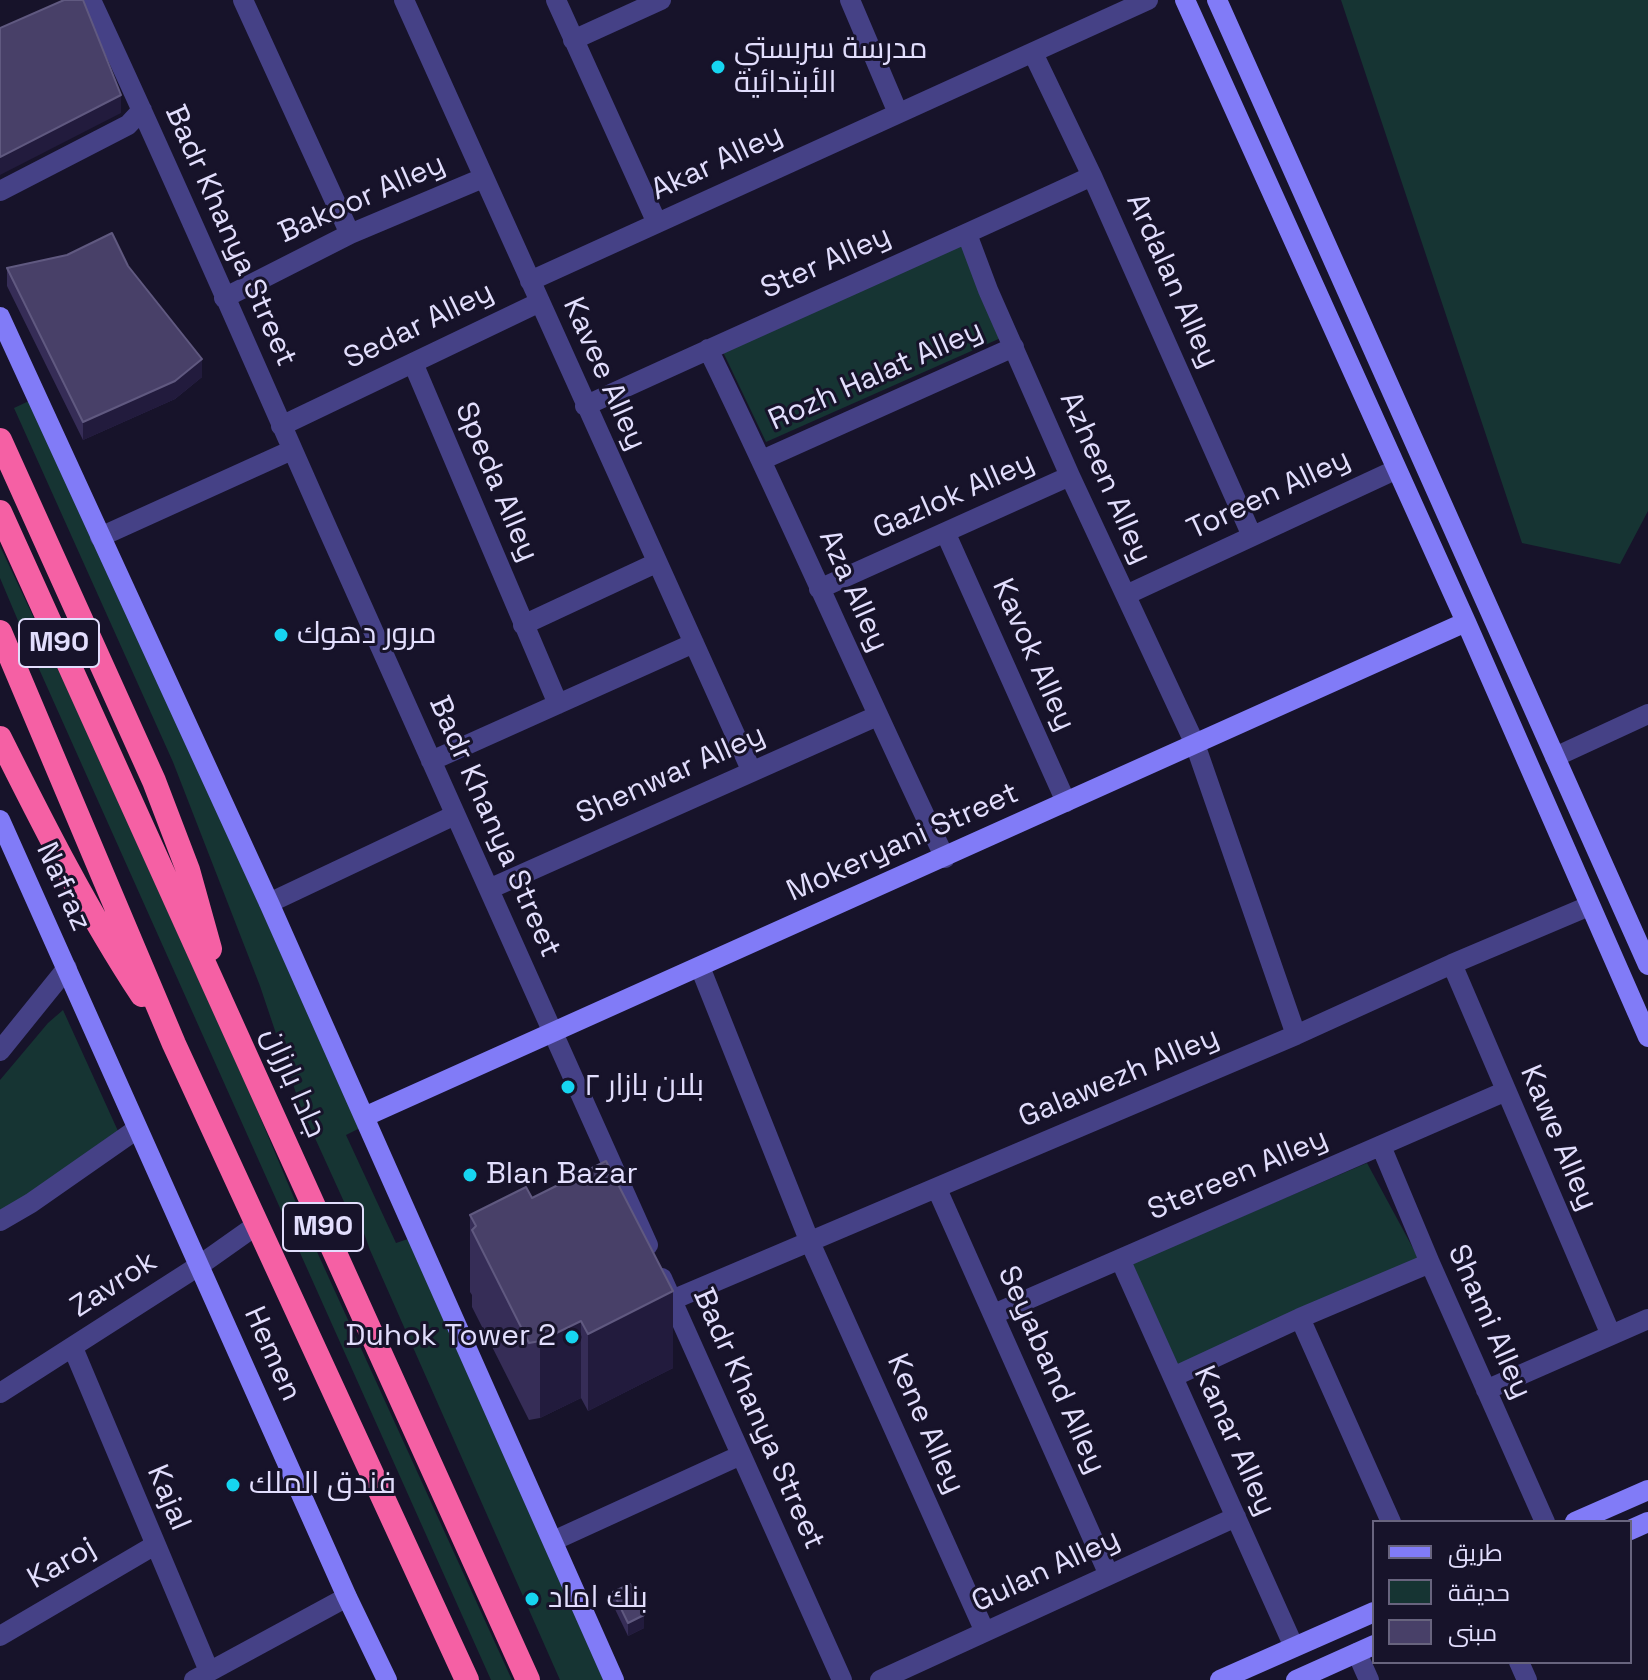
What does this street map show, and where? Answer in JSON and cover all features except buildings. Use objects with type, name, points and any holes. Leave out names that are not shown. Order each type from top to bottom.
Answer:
[{"type":"highway","points":[[0,440],[138,743],[172,826],[188,870],[231,1024]]},
{"type":"highway","name":"جادا بارزان","points":[[0,512],[528,1680]]},
{"type":"highway","name":"M90","points":[[0,632],[174,1044],[467,1680]]},
{"type":"highway","points":[[0,738],[50,838],[115,955],[174,1044]]},
{"type":"main road","points":[[1185,0],[1466,622],[1648,1037]]},
{"type":"main road","points":[[1217,0],[1648,965]]},
{"type":"main road","points":[[0,317],[269,903],[614,1680]]},
{"type":"main road","name":"Mokeryani Street","points":[[364,1117],[1466,622]]},
{"type":"main road","name":"Nafraz","points":[[0,820],[67,968]]},
{"type":"main road","name":"Hemen","points":[[67,968],[347,1597],[387,1680]]},
{"type":"main road","points":[[1580,1520],[1648,1490]]},
{"type":"main road","points":[[1220,1680],[1372,1613]]},
{"type":"main road","points":[[1296,1680],[1366,1649]]},
{"type":"street","name":"Badr Khanya Street","points":[[91,0],[842,1680]]},
{"type":"street","points":[[243,0],[350,234]]},
{"type":"street","name":"Kavee Alley","points":[[404,0],[752,772]]},
{"type":"street","points":[[556,0],[657,223]]},
{"type":"street","points":[[573,40],[661,0]]},
{"type":"street","points":[[850,0],[898,113]]},
{"type":"street","name":"Akar Alley","points":[[530,281],[1148,0]]},
{"type":"street","name":"Ardalan Alley","points":[[1033,53],[1092,176],[1252,536]]},
{"type":"street","points":[[0,191],[128,125],[142,110]]},
{"type":"street","name":"Ster Alley","points":[[585,406],[1092,176]]},
{"type":"street","name":"Bakoor Alley","points":[[224,298],[350,234],[483,178]]},
{"type":"street","name":"Azheen Alley","points":[[967,234],[1070,476],[1195,744],[1296,1035]]},
{"type":"street","name":"Sedar Alley","points":[[281,426],[540,302]]},
{"type":"street","name":"Rozh Halat Alley","points":[[762,460],[1014,347]]},
{"type":"street","name":"Aza Alley","points":[[708,349],[945,858]]},
{"type":"street","name":"Speda Alley","points":[[413,363],[558,704]]},
{"type":"street","points":[[100,537],[292,450]]},
{"type":"street","name":"Toreen Alley","points":[[1126,595],[1395,470]]},
{"type":"street","name":"Gazlok Alley","points":[[819,589],[1070,476]]},
{"type":"street","name":"Kavok Alley","points":[[946,534],[1066,802]]},
{"type":"street","points":[[523,625],[656,563]]},
{"type":"street","points":[[431,761],[694,643]]},
{"type":"street","points":[[1555,757],[1648,714]]},
{"type":"street","name":"Shenwar Alley","points":[[489,889],[877,716]]},
{"type":"street","points":[[269,903],[455,815]]},
{"type":"street","name":"Galawezh Alley","points":[[672,1300],[1296,1035],[1589,906]]},
{"type":"street","name":"Kawe Alley","points":[[1452,964],[1611,1335]]},
{"type":"street","name":"Kene Alley","points":[[700,967],[809,1240],[985,1632]]},
{"type":"street","name":"Nafraz","points":[[0,1051],[67,968]]},
{"type":"street","name":"Stereen Alley","points":[[994,1314],[1506,1091]]},
{"type":"street","points":[[0,1221],[137,1129]]},
{"type":"street","name":"Shami Alley","points":[[1381,1146],[1544,1520]]},
{"type":"street","name":"Seyaband Alley","points":[[937,1189],[1109,1575]]},
{"type":"street","name":"Zavrok","points":[[0,1393],[200,1265],[258,1224]]},
{"type":"street","name":"Kanar Alley","points":[[1120,1259],[1294,1647]]},
{"type":"street","points":[[1173,1377],[1300,1318],[1430,1263]]},
{"type":"street","points":[[1300,1318],[1390,1520]]},
{"type":"street","points":[[1486,1390],[1648,1319]]},
{"type":"street","name":"Kajal","points":[[73,1348],[155,1545],[201,1675]]},
{"type":"street","points":[[553,1541],[741,1455]]},
{"type":"street","name":"Gulan Alley","points":[[880,1680],[1236,1517]]},
{"type":"street","name":"Karoj","points":[[0,1636],[155,1545]]},
{"type":"street","points":[[201,1675],[347,1597]]},
{"type":"street","points":[[1366,1649],[1369,1680]]},
{"type":"green space","points":[[1341,0],[1648,0],[1648,511],[1620,564],[1522,543]]},
{"type":"green space","points":[[961,241],[1003,337],[766,442],[723,352]]},
{"type":"green space","points":[[31,400],[360,1128],[346,1135],[396,1243],[411,1238],[608,1680],[560,1680],[370,1250],[353,1203],[345,1204],[300,1105],[260,986],[173,762],[14,408]]},
{"type":"green space","points":[[0,546],[72,699],[252,1098],[313,1243],[512,1680],[491,1680],[27,642],[0,578]]},
{"type":"green space","points":[[63,1010],[118,1131],[0,1216],[0,1080],[48,1023]]},
{"type":"green space","points":[[1367,1163],[1421,1263],[1175,1370],[1128,1265]]},
{"type":"place","name":"مدرسة سربستي الأبتدائية","points":[[718,67]]},
{"type":"place","name":"مرور دهوك","points":[[281,635]]},
{"type":"place","name":"بلان بازار ٢","points":[[568,1087]]},
{"type":"place","name":"Blan Bazar","points":[[470,1175]]},
{"type":"place","name":"Duhok Tower 2","points":[[572,1337]]},
{"type":"place","name":"فندق الملك","points":[[233,1485]]},
{"type":"place","name":"بنك اماد","points":[[532,1599]]}]
